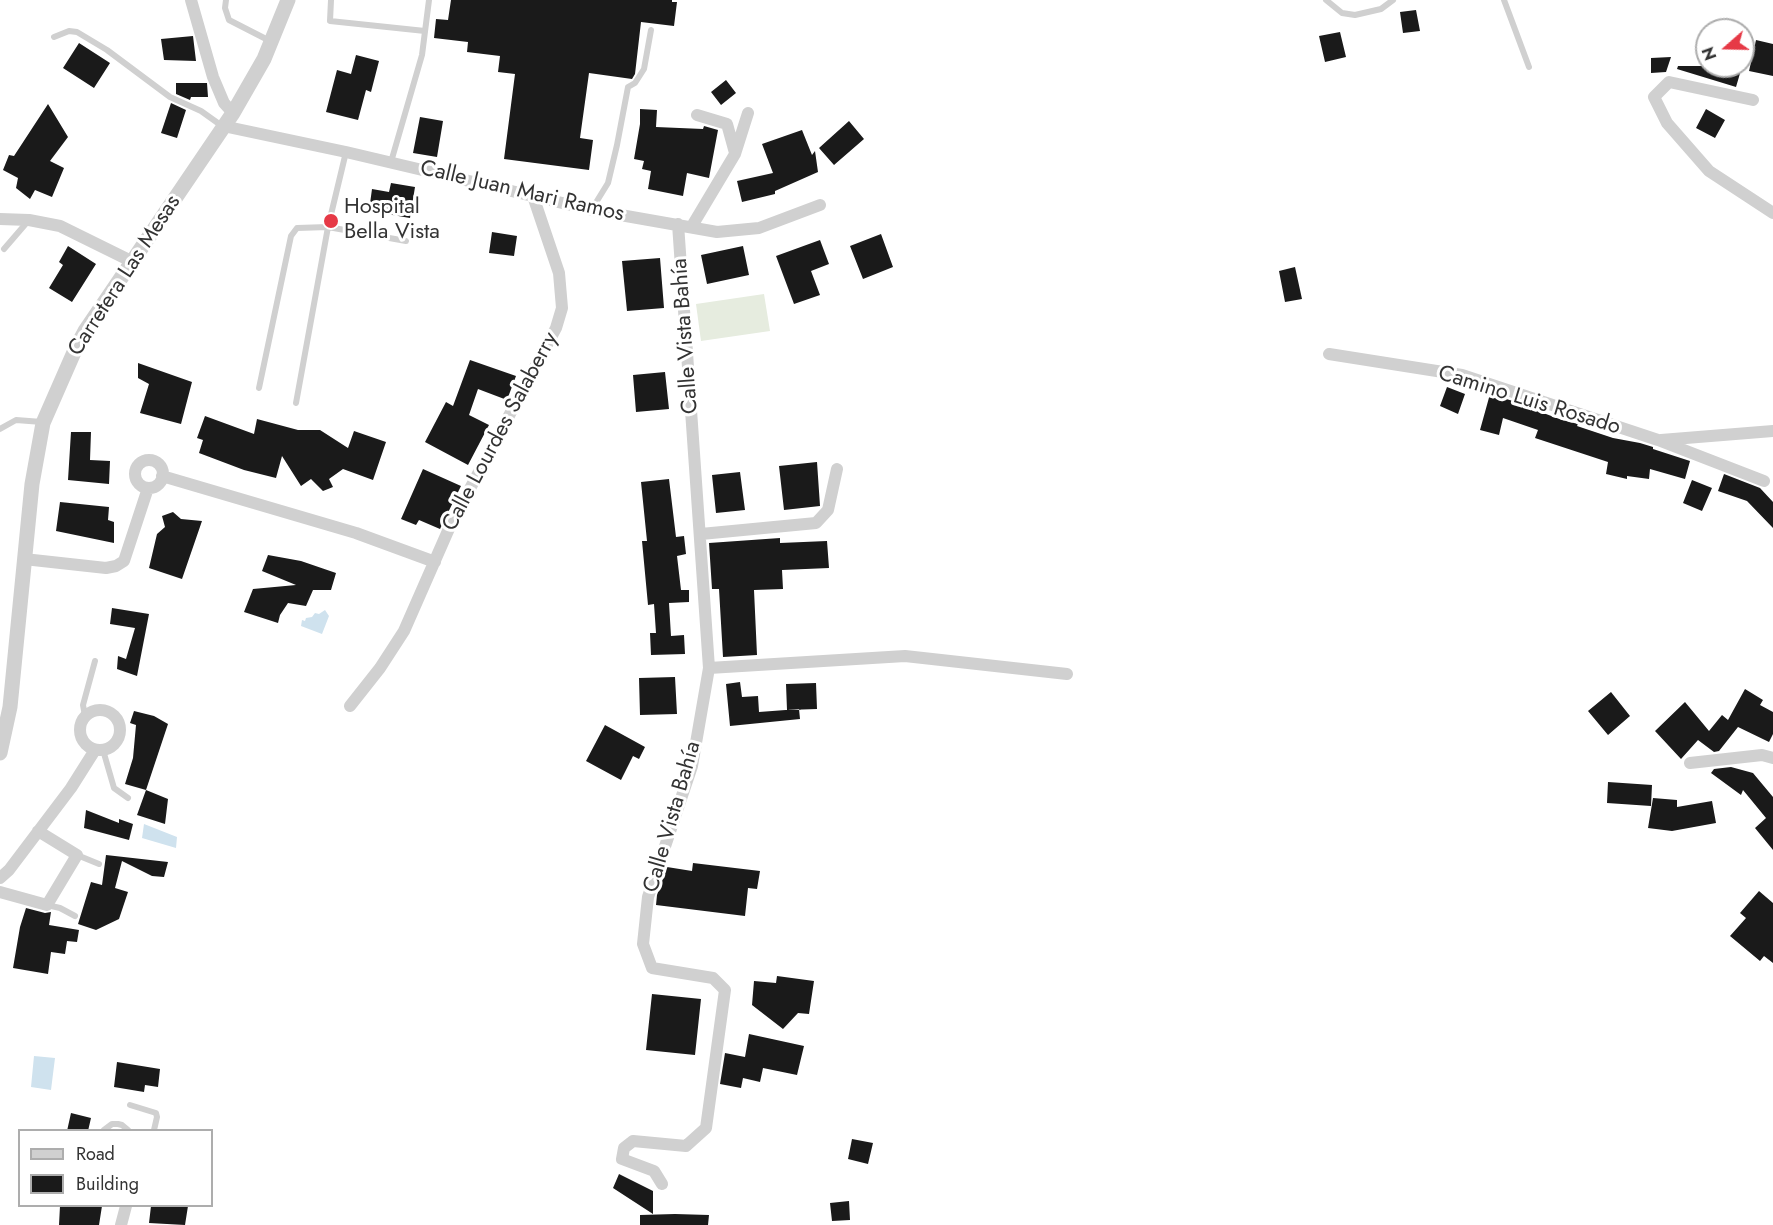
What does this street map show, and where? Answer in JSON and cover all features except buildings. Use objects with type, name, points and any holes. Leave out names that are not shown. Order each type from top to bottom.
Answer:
[{"type":"street","points":[[191,0],[213,77],[224,103],[233,113]]},
{"type":"street","name":"Carretera Las Mesas","points":[[0,753],[10,707],[24,559],[34,473],[43,423],[75,350],[131,261],[233,113],[264,59],[288,0]]},
{"type":"street","points":[[1753,100],[1669,82],[1654,97],[1667,123],[1709,171],[1773,213]]},
{"type":"street","points":[[692,226],[735,154],[748,113]]},
{"type":"street","points":[[697,115],[727,124],[735,154]]},
{"type":"street","name":"Calle Juan Mari Ramos","points":[[223,126],[391,162],[592,210],[717,232],[759,228],[820,205]]},
{"type":"street","name":"Calle Lourdes Salaberry","points":[[350,706],[394,649],[451,524],[556,328],[562,308],[559,273],[533,196]]},
{"type":"street","points":[[0,219],[28,220],[60,226],[131,261]]},
{"type":"street","name":"Calle Vista Bahía","points":[[662,1184],[654,1172],[622,1159],[624,1148],[633,1140],[686,1146],[706,1128],[725,990],[713,978],[652,968],[643,944],[648,897],[692,766],[709,668],[678,224]]},
{"type":"street","name":"Camino Luis Rosado","points":[[1329,354],[1462,375],[1658,440],[1764,481]]},
{"type":"street","name":"Camino Luis Rosado","points":[[1658,440],[1773,431]]},
{"type":"street","points":[[144,461],[154,461],[160,467],[162,476],[156,486],[148,488],[140,484],[135,476],[140,464],[144,461]]},
{"type":"street","points":[[700,534],[816,523],[828,510],[837,469]]},
{"type":"street","points":[[162,476],[356,533],[435,562]]},
{"type":"street","points":[[24,559],[105,568],[116,566],[124,561],[148,488]]},
{"type":"street","points":[[709,668],[905,656],[1066,674]]},
{"type":"street","points":[[0,878],[9,870],[99,750],[115,744],[119,738],[120,724],[116,717],[97,709],[85,716],[79,729],[80,736],[89,747],[99,750]]},
{"type":"street","points":[[1690,763],[1762,755],[1773,758]]},
{"type":"street","points":[[0,892],[46,904],[77,855],[38,831]]},
{"type":"street","points":[[122,1225],[126,1207]]},
{"type":"lane","points":[[226,0],[225,8],[229,20],[271,41]]},
{"type":"lane","points":[[331,0],[330,21],[425,31]]},
{"type":"lane","points":[[391,162],[422,55],[429,0]]},
{"type":"lane","points":[[1326,0],[1342,13],[1355,15],[1381,9],[1393,0]]},
{"type":"lane","points":[[1504,0],[1529,67]]},
{"type":"lane","points":[[592,210],[608,183],[628,87],[634,83],[644,69],[651,30]]},
{"type":"lane","points":[[54,37],[69,31],[78,32],[107,50],[170,98],[201,111],[223,126]]},
{"type":"lane","points":[[296,403],[327,227],[346,152]]},
{"type":"lane","points":[[4,249],[28,220]]},
{"type":"lane","points":[[259,388],[291,236],[297,228],[327,227],[406,241]]},
{"type":"lane","points":[[0,429],[16,420],[43,423]]},
{"type":"lane","points":[[85,716],[82,705],[95,662]]},
{"type":"lane","points":[[99,750],[114,788],[128,798]]},
{"type":"lane","points":[[77,855],[99,864]]},
{"type":"lane","points":[[46,904],[75,916]]},
{"type":"lane","points":[[130,1105],[156,1113],[154,1129]]},
{"type":"lane","points":[[106,1129],[112,1124],[122,1125],[126,1129]]},
{"type":"shaded area","points":[[764,294],[770,331],[701,341],[696,304]]},
{"type":"water","points":[[325,610],[329,616],[322,634],[301,626],[302,620],[305,621],[315,613],[319,614]]},
{"type":"water","points":[[144,824],[177,837],[176,848],[142,838]]},
{"type":"water","points":[[34,1056],[55,1058],[51,1090],[31,1087]]},
{"type":"place","name":"Hospital Bella Vista","points":[[331,221]]}]
